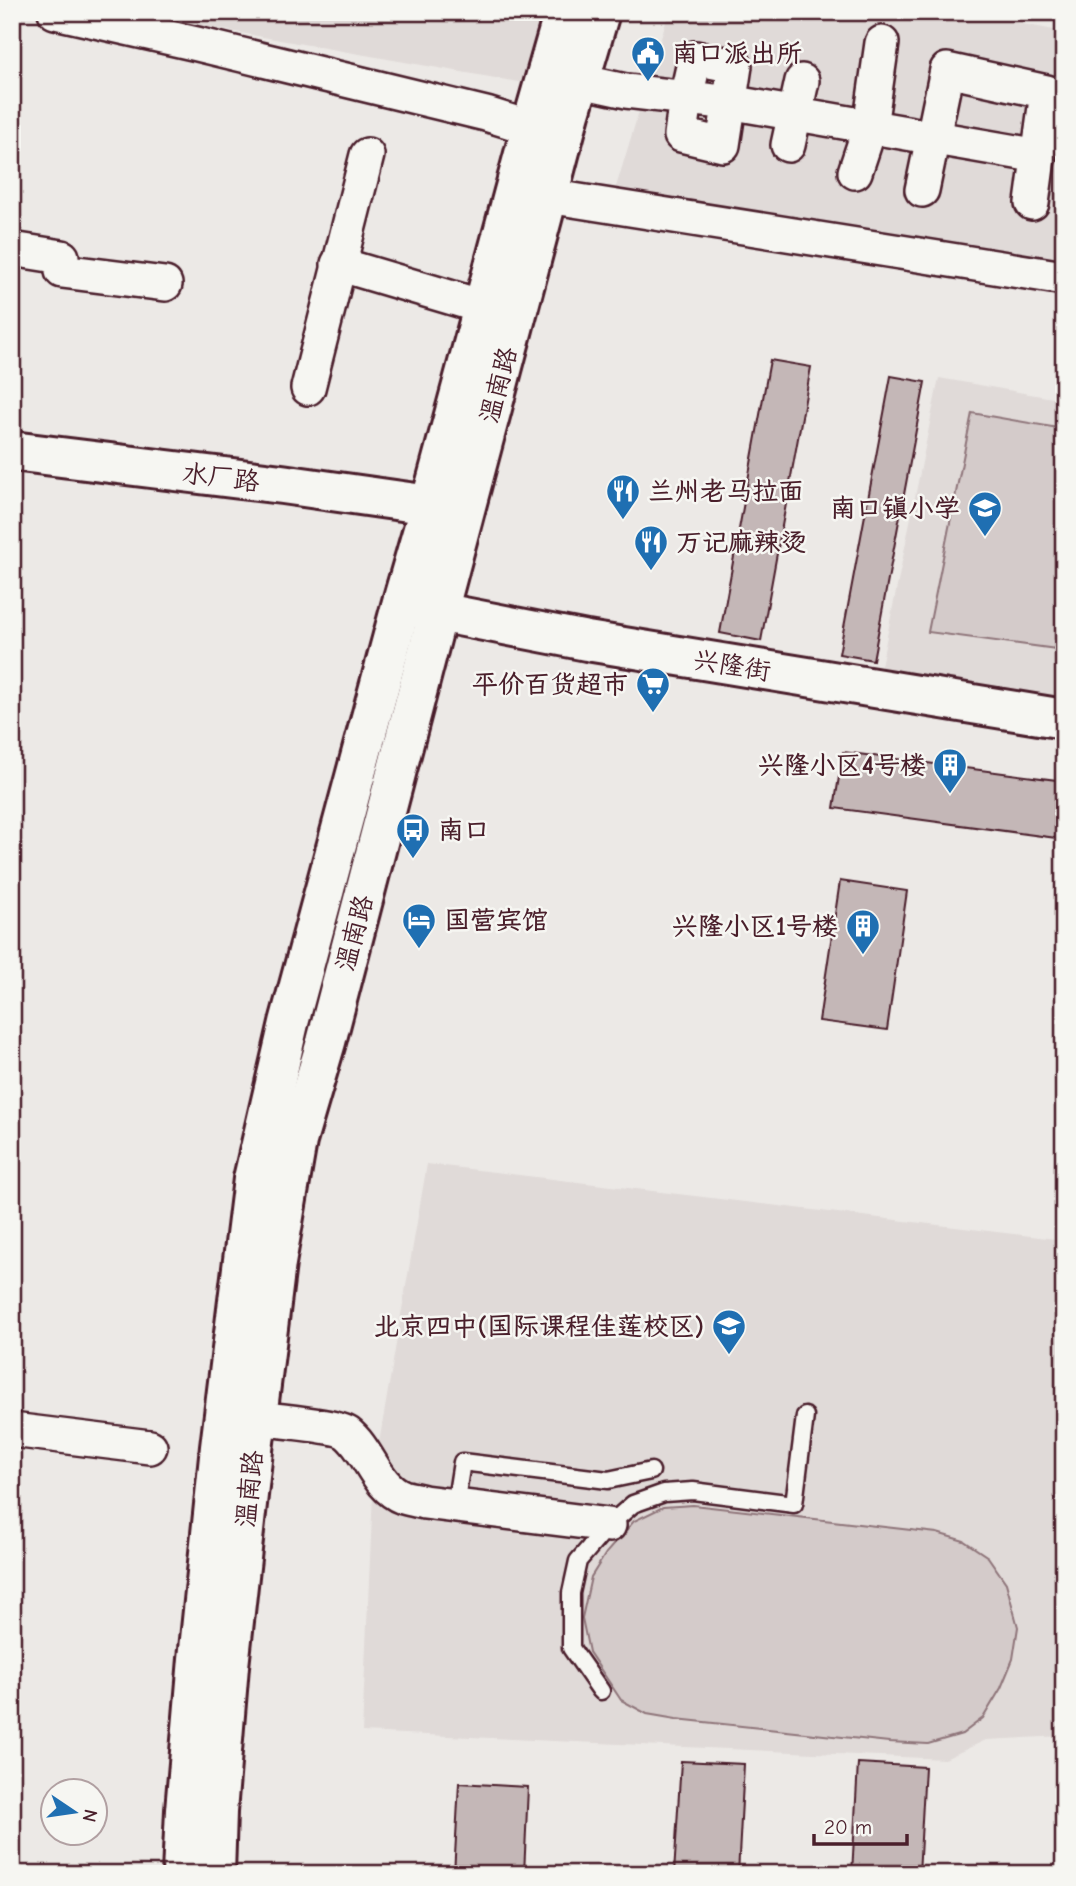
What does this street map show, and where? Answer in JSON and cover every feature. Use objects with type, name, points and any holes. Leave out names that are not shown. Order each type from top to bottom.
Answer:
[{"type":"main road","name":"温南路","points":[[215,1874],[217,1812],[229,1667],[257,1418],[276,1263],[298,1141],[326,1042],[420,607],[430,505],[564,12]]},
{"type":"main road","name":"温南路","points":[[182,1874],[198,1659],[220,1447],[253,1179],[289,1023],[548,196],[600,12]]},
{"type":"main road","name":"水厂路","points":[[12,451],[269,482],[430,505]]},
{"type":"main road","name":"兴隆街","points":[[420,607],[587,641],[1064,719]]},
{"type":"street","points":[[55,12],[486,114],[531,128]]},
{"type":"street","points":[[855,172],[870,127],[882,43]]},
{"type":"street","points":[[922,190],[947,70],[1047,92],[1032,203]]},
{"type":"street","points":[[580,81],[626,91],[730,103],[791,129],[870,127],[1039,156]]},
{"type":"street","points":[[791,129],[802,81]]},
{"type":"street","points":[[308,388],[367,155]]},
{"type":"street","points":[[548,196],[1064,278]]},
{"type":"street","points":[[12,249],[62,257],[62,271],[165,284]]},
{"type":"street","points":[[338,264],[483,307]]},
{"type":"street","points":[[257,1418],[345,1431],[364,1451],[386,1485],[401,1496],[424,1502],[609,1525]]},
{"type":"street","points":[[12,1430],[150,1447]]},
{"type":"lane","points":[[601,1691],[571,1648],[571,1593],[578,1561],[609,1525],[633,1504],[664,1493],[694,1491],[794,1504],[804,1416]]},
{"type":"lane","points":[[455,1506],[462,1462],[608,1480],[651,1471]]},
{"type":"shaded area","points":[[122,12],[548,12],[530,84]]},
{"type":"shaded area","points":[[669,12],[963,12],[1064,32],[1064,268],[616,187]]},
{"type":"shaded area","name":"南口镇小学","points":[[939,378],[1064,400],[1064,699],[879,676]]},
{"type":"shaded area","points":[[972,413],[1064,429],[1064,650],[928,632]]},
{"type":"shaded area","name":"北京四中(国际课程佳莲校区)","points":[[427,1164],[1064,1240],[1064,1736],[986,1740],[945,1759],[362,1732],[374,1472]]},
{"type":"shaded area","points":[[693,1505],[937,1533],[964,1541],[988,1557],[1006,1583],[1018,1627],[1013,1659],[1001,1688],[983,1718],[962,1734],[928,1744],[676,1719],[647,1714],[621,1700],[589,1652],[582,1618],[591,1577],[606,1553],[634,1521],[663,1507]]},
{"type":"building","points":[[770,360],[811,367],[761,641],[720,633]]},
{"type":"building","points":[[891,376],[925,382],[873,660],[839,654]]},
{"type":"building","name":"兴隆小区4号楼","points":[[843,752],[1064,781],[1064,839],[834,808]]},
{"type":"building","name":"兴隆小区1号楼","points":[[840,881],[907,891],[887,1030],[819,1021]]},
{"type":"building","points":[[681,1761],[744,1764],[738,1874],[674,1874]]},
{"type":"building","points":[[858,1763],[925,1767],[919,1874],[852,1874]]},
{"type":"building","points":[[459,1783],[528,1787],[524,1874],[454,1874]]},
{"type":"place","name":"南口派出所","points":[[648,83]]},
{"type":"place","name":"兰州老马拉面","points":[[623,521]]},
{"type":"place","name":"南口镇小学","points":[[985,538]]},
{"type":"place","name":"万记麻辣烫","points":[[651,572]]},
{"type":"place","name":"平价百货超市","points":[[653,714]]},
{"type":"place","name":"兴隆小区4号楼","points":[[950,795]]},
{"type":"place","name":"南口","points":[[413,860]]},
{"type":"place","name":"国营宾馆","points":[[419,950]]},
{"type":"place","name":"兴隆小区1号楼","points":[[863,956]]},
{"type":"place","name":"北京四中(国际课程佳莲校区)","points":[[729,1356]]}]
